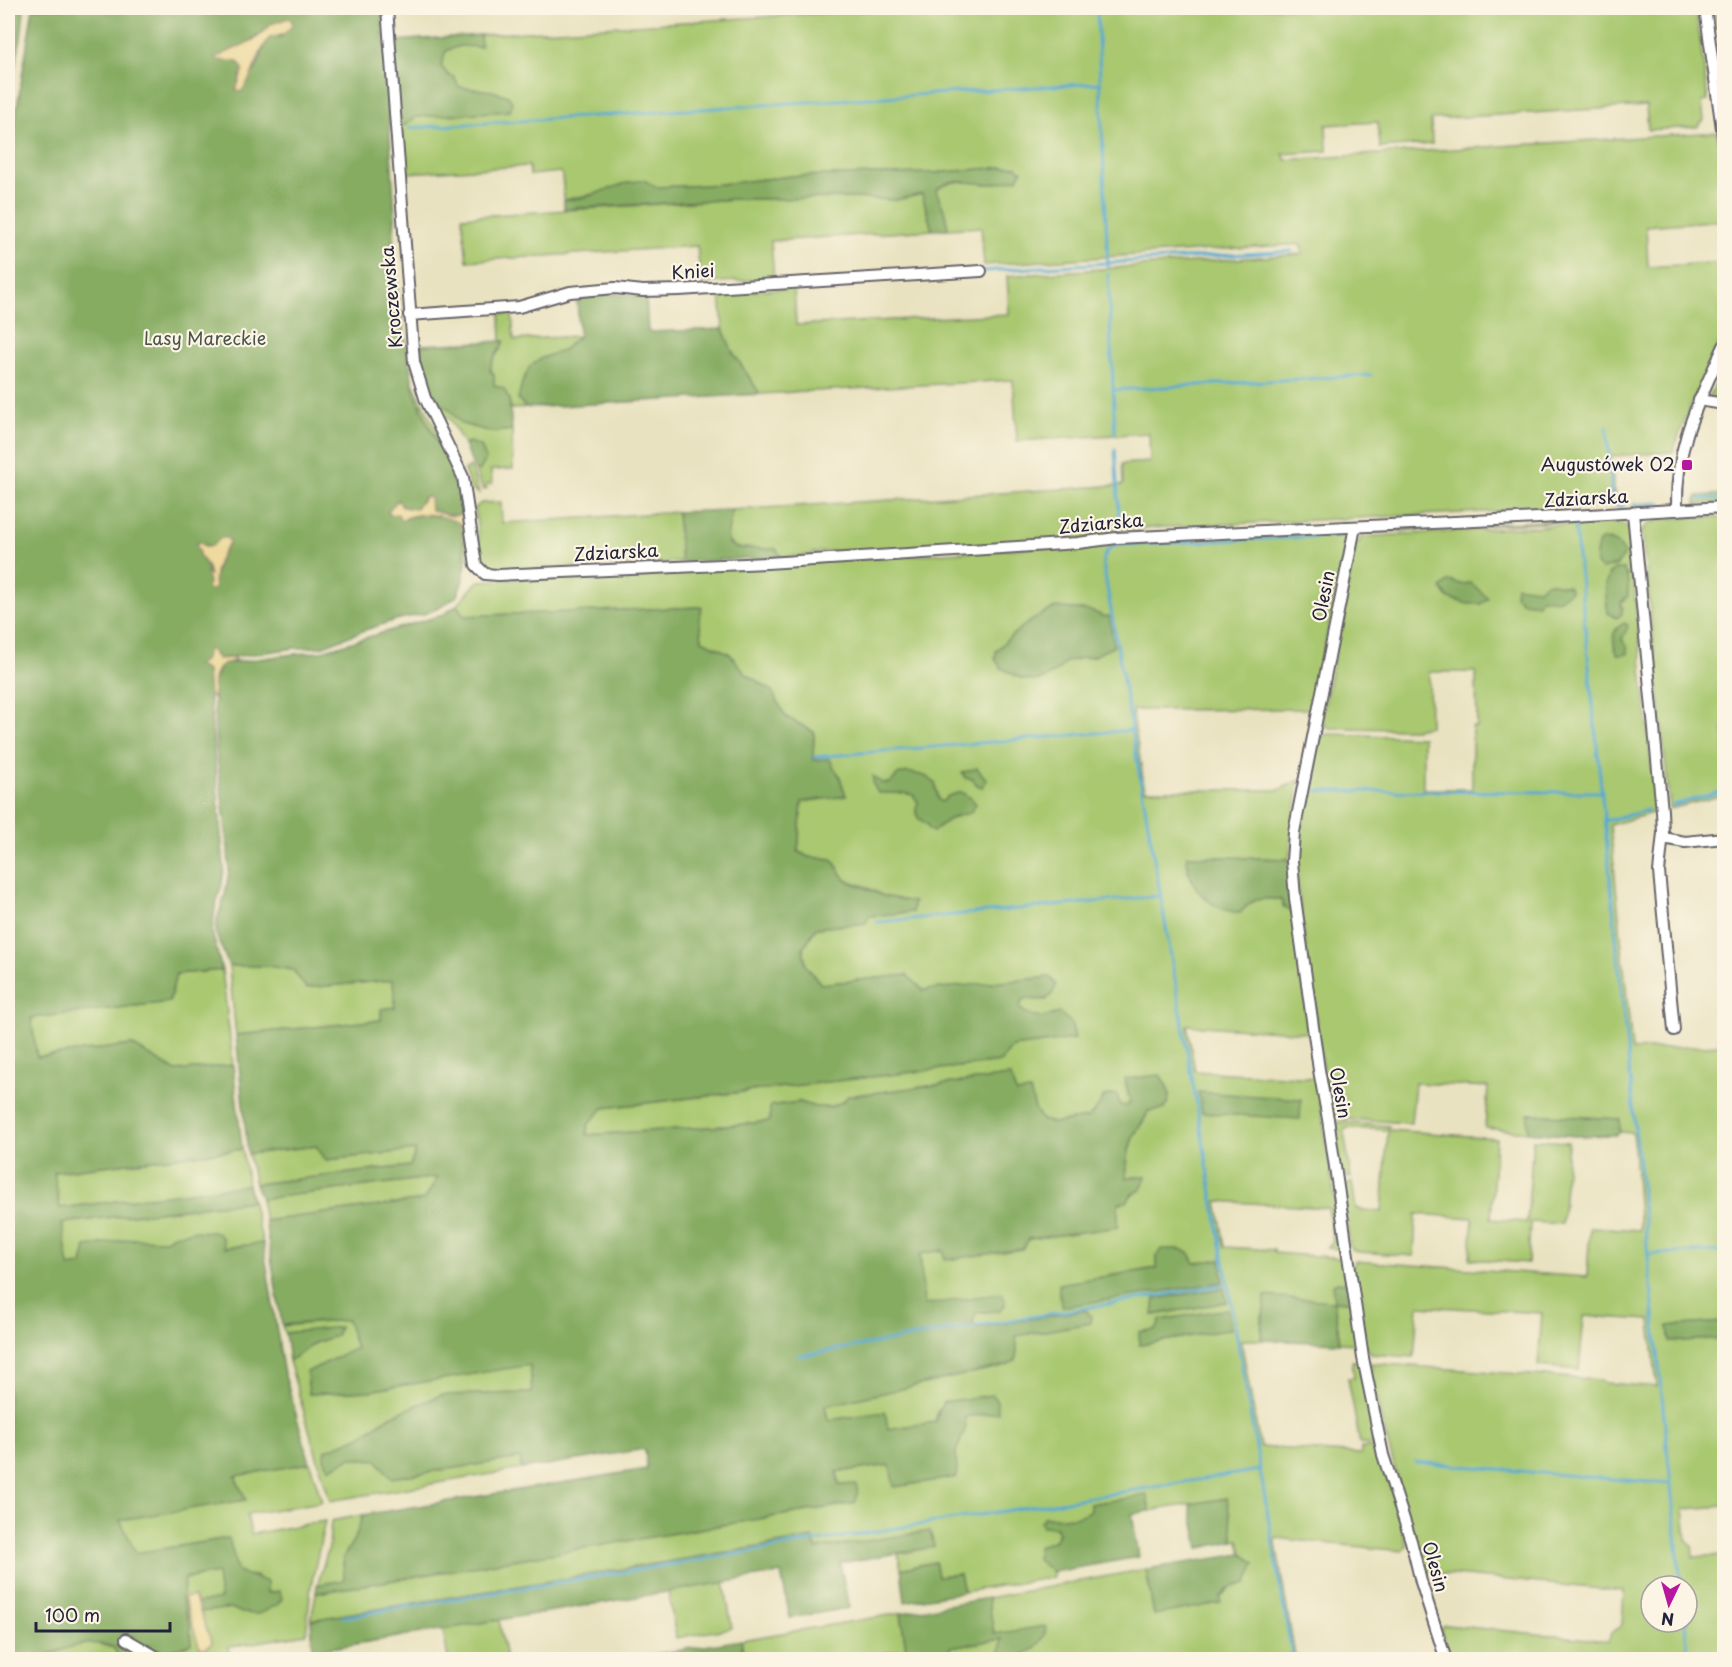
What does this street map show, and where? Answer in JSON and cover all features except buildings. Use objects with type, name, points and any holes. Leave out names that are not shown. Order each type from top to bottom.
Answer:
[{"type":"street","name":"Kroczewska","points":[[387,8],[413,358],[418,380],[466,484],[474,560],[480,571]]},
{"type":"street","points":[[1705,8],[1725,143]]},
{"type":"street","name":"Kniei","points":[[409,315],[519,307],[570,292],[604,289],[679,290],[981,271]]},
{"type":"street","points":[[1677,510],[1682,447],[1687,429],[1725,346]]},
{"type":"street","points":[[1699,400],[1725,404]]},
{"type":"street","name":"Zdziarska","points":[[480,571],[498,575],[755,563],[1078,543],[1117,538],[1725,507]]},
{"type":"street","points":[[1633,513],[1662,811],[1663,838],[1659,872],[1674,1030]]},
{"type":"street","name":"Olesin","points":[[1355,527],[1294,832],[1292,870],[1319,1070],[1363,1358],[1383,1455],[1446,1659]]},
{"type":"street","points":[[1663,838],[1685,842],[1725,838]]},
{"type":"street","points":[[126,1639],[162,1659]]},
{"type":"green space","points":[[8,8],[24,8],[21,38],[8,98]]},
{"type":"green space","name":"Lasy Mareckie","points":[[33,8],[382,8],[395,216],[392,261],[397,273],[414,391],[453,472],[458,488],[461,515],[448,515],[431,510],[424,497],[415,509],[402,507],[398,500],[388,512],[389,515],[398,513],[405,519],[434,516],[448,518],[461,524],[466,563],[457,596],[439,608],[424,614],[399,619],[321,647],[295,648],[218,659],[212,651],[203,667],[207,670],[224,868],[212,933],[222,970],[176,974],[169,1002],[31,1018],[37,1057],[132,1045],[176,1071],[233,1065],[242,1149],[54,1172],[60,1208],[248,1185],[252,1201],[62,1223],[69,1267],[82,1265],[86,1247],[130,1239],[165,1240],[174,1235],[193,1231],[217,1232],[223,1239],[224,1248],[263,1243],[283,1369],[310,1463],[235,1476],[246,1500],[120,1520],[136,1553],[229,1538],[237,1570],[267,1582],[267,1593],[280,1591],[282,1599],[277,1605],[259,1614],[242,1613],[231,1608],[199,1612],[197,1603],[220,1599],[217,1573],[185,1578],[182,1599],[190,1626],[191,1644],[164,1651],[149,1648],[124,1636],[125,1645],[154,1659],[119,1659],[114,1648],[86,1644],[41,1657],[41,1659],[8,1660],[8,148],[15,128]],"holes":[[[271,24],[284,32],[281,37],[270,37],[256,68],[236,90],[243,69],[238,62],[216,58],[252,40]],[[221,538],[229,543],[218,562],[214,583],[209,585],[207,569],[199,555],[201,545],[212,546]]]},
{"type":"green space","points":[[903,8],[1696,8],[1708,101],[1702,102],[1704,120],[1697,127],[1648,130],[1646,106],[1431,119],[1432,144],[1380,148],[1378,122],[1326,125],[1327,151],[1283,154],[1286,160],[1717,132],[1724,196],[1724,220],[1646,226],[1648,267],[1724,262],[1724,306],[1721,312],[1724,314],[1723,327],[1717,351],[1689,409],[1673,452],[1611,456],[1615,504],[1604,506],[1147,528],[1068,540],[837,553],[834,551],[782,557],[776,549],[737,548],[729,543],[727,537],[732,510],[1123,485],[1122,464],[1150,462],[1149,433],[1017,441],[1013,380],[760,394],[732,351],[723,329],[720,293],[794,288],[796,325],[1009,314],[1007,276],[1302,254],[1301,244],[984,265],[981,227],[948,229],[945,213],[936,191],[954,182],[990,184],[1016,166],[933,173],[792,176],[712,185],[603,192],[564,200],[560,172],[530,175],[529,166],[406,173],[403,170],[397,126],[403,126],[416,117],[510,110],[471,90],[459,87],[454,77],[448,76],[441,66],[445,51],[459,46],[481,46],[480,35]]},
{"type":"green space","points":[[1715,8],[1724,8],[1724,30],[1718,28]]},
{"type":"green space","points":[[480,35],[481,47],[459,46],[446,51],[441,66],[448,75],[454,77],[459,87],[492,91],[508,96],[512,102],[510,111],[416,117],[403,126],[397,126],[393,41]]},
{"type":"green space","points":[[1016,166],[1022,171],[1018,179],[990,184],[954,182],[936,191],[945,213],[948,229],[932,230],[922,194],[896,200],[736,199],[564,209],[564,200],[586,197],[626,183],[644,180],[656,187],[712,185],[792,176],[933,173]]},
{"type":"green space","points":[[922,194],[932,230],[771,241],[774,279],[701,283],[697,246],[467,261],[462,217],[736,199],[896,200]]},
{"type":"green space","points":[[613,294],[646,297],[648,332],[723,329],[732,351],[760,394],[526,408],[518,399],[530,366],[542,358],[563,350],[579,336],[577,296]]},
{"type":"green space","points":[[512,313],[514,340],[579,336],[563,350],[542,358],[518,398],[526,408],[511,409],[509,399],[494,385],[494,375],[490,367],[503,341],[501,341],[500,314]]},
{"type":"green space","points":[[504,341],[492,362],[490,371],[494,375],[494,385],[504,389],[509,399],[512,430],[493,432],[462,424],[449,409],[436,400],[422,373],[421,345]]},
{"type":"green space","points":[[421,345],[422,373],[435,400],[449,409],[462,424],[492,432],[512,430],[513,469],[491,470],[492,484],[486,484],[487,489],[483,490],[475,470],[480,470],[486,459],[481,446],[469,442],[464,445],[450,419],[438,414],[421,379],[416,349]]},
{"type":"green space","points":[[1724,365],[1724,400],[1709,398]]},
{"type":"green space","points":[[412,381],[457,472],[470,558],[465,558],[463,521],[454,472],[429,425]]},
{"type":"green space","points":[[469,442],[481,446],[486,459],[480,470],[475,470],[464,445]]},
{"type":"green space","points":[[471,467],[479,493],[471,489],[464,470]]},
{"type":"green space","points":[[1724,494],[1724,503],[1696,504],[1697,496]]},
{"type":"green space","points":[[501,502],[502,523],[677,512],[681,562],[500,571],[500,569],[486,566],[481,559],[475,508],[481,503]]},
{"type":"green space","points":[[732,510],[727,537],[729,544],[737,548],[776,549],[782,557],[681,562],[677,512]]},
{"type":"green space","points":[[1623,517],[1629,521],[1610,519],[1374,532],[1372,530]]},
{"type":"green space","points":[[1724,518],[1724,795],[1670,809],[1642,530],[1647,525],[1661,520]]},
{"type":"green space","points":[[1610,522],[1628,526],[1656,812],[1610,825],[1632,1050],[1720,1045],[1719,1039],[1724,1038],[1724,1322],[1668,1326],[1670,1342],[1724,1338],[1724,1506],[1684,1509],[1687,1540],[1692,1545],[1693,1557],[1724,1555],[1724,1659],[1450,1659],[1441,1632],[1443,1626],[1446,1625],[1608,1641],[1612,1633],[1622,1625],[1624,1591],[1423,1572],[1380,1414],[1370,1363],[1600,1380],[1605,1383],[1657,1387],[1650,1320],[1584,1316],[1579,1370],[1538,1366],[1542,1313],[1418,1306],[1414,1357],[1371,1354],[1366,1348],[1353,1266],[1355,1261],[1587,1277],[1590,1227],[1640,1230],[1633,1133],[1620,1132],[1619,1119],[1529,1114],[1528,1132],[1485,1128],[1488,1087],[1415,1083],[1411,1123],[1344,1119],[1335,1116],[1328,1109],[1297,883],[1295,849],[1318,739],[1327,734],[1423,737],[1423,789],[1472,789],[1472,727],[1477,727],[1476,672],[1429,672],[1430,726],[1415,729],[1330,728],[1326,726],[1322,718],[1356,543],[1359,543],[1361,537]],"holes":[[[1609,540],[1620,546],[1596,562]],[[1609,573],[1627,574],[1628,589],[1625,600],[1621,602],[1623,610],[1606,586]]]},
{"type":"green space","points":[[1342,532],[1346,535],[1312,709],[1132,710],[1145,790],[1279,790],[1299,780],[1289,859],[1187,856],[1187,872],[1240,913],[1254,901],[1268,899],[1281,899],[1293,912],[1310,1033],[1187,1025],[1195,1071],[1316,1078],[1342,1249],[1327,1248],[1333,1242],[1328,1208],[1217,1201],[1225,1247],[1343,1258],[1346,1283],[1337,1282],[1334,1301],[1262,1315],[1261,1340],[1241,1340],[1260,1447],[1361,1454],[1361,1448],[1376,1448],[1380,1451],[1407,1546],[1402,1551],[1275,1538],[1295,1656],[1329,1659],[1011,1659],[1034,1648],[994,1634],[988,1598],[1146,1569],[1154,1615],[1220,1598],[1255,1563],[1242,1554],[1239,1540],[1234,1541],[1226,1498],[1150,1511],[1147,1496],[1090,1510],[1080,1516],[1044,1517],[1057,1527],[1059,1532],[1055,1540],[1038,1547],[1044,1564],[1053,1572],[1053,1577],[964,1592],[960,1574],[938,1576],[935,1562],[901,1569],[898,1554],[934,1547],[930,1531],[816,1549],[813,1538],[311,1620],[316,1593],[854,1503],[839,1485],[837,1472],[891,1465],[895,1487],[956,1477],[938,1411],[935,1422],[888,1429],[885,1413],[828,1420],[825,1406],[1007,1365],[1017,1348],[1015,1336],[1090,1323],[1086,1310],[974,1328],[973,1321],[976,1312],[989,1312],[923,1305],[920,1253],[943,1250],[945,1260],[1029,1239],[1118,1227],[1118,1203],[1141,1190],[1146,1176],[1126,1178],[1132,1141],[1148,1111],[1163,1109],[1125,1079],[1130,1102],[1127,1106],[1099,1106],[1088,1118],[1053,1123],[1042,1120],[1035,1109],[1030,1091],[1016,1093],[1010,1076],[848,1096],[843,1102],[830,1107],[815,1107],[800,1102],[771,1106],[770,1121],[586,1135],[588,1125],[603,1108],[1000,1062],[1011,1047],[1075,1038],[1071,1023],[1031,1017],[1019,1008],[1023,999],[1047,1000],[1049,977],[923,990],[907,975],[821,984],[806,966],[803,948],[816,928],[865,923],[869,916],[911,912],[865,886],[846,880],[832,859],[808,857],[798,851],[802,801],[846,796],[838,773],[813,760],[814,732],[786,717],[771,690],[746,674],[730,654],[702,640],[699,617],[701,607],[464,616],[457,605],[478,581],[1116,542]],"holes":[[[1092,611],[1104,617],[1094,656],[1067,661]],[[1157,1256],[1193,1259],[1194,1263],[1060,1284],[1158,1268]],[[1155,1299],[1227,1302],[1154,1315]],[[1157,1329],[1231,1329],[1140,1345]]]},
{"type":"green space","points":[[1601,540],[1615,543],[1625,554],[1617,565],[1602,569],[1597,565],[1598,544]]},
{"type":"green space","points":[[1614,569],[1623,569],[1628,586],[1628,596],[1621,602],[1622,614],[1616,618],[1608,613],[1606,595],[1606,583]]},
{"type":"green space","points":[[1449,581],[1461,584],[1471,583],[1488,598],[1481,604],[1468,604],[1448,598],[1441,588]]},
{"type":"green space","points":[[1548,582],[1568,586],[1571,591],[1558,600],[1541,598],[1538,604],[1523,602],[1515,596],[1516,586],[1538,589]]},
{"type":"green space","points":[[457,605],[464,616],[702,607],[699,617],[702,640],[730,654],[746,674],[771,690],[786,717],[814,732],[813,760],[830,759],[838,773],[846,796],[802,802],[798,851],[808,857],[832,859],[846,880],[884,896],[914,902],[912,912],[869,916],[866,923],[816,928],[803,948],[806,966],[821,984],[907,975],[923,990],[1050,977],[1056,985],[1048,998],[1023,999],[1019,1008],[1034,1017],[1060,1013],[1071,1023],[1075,1039],[1012,1047],[1000,1062],[603,1108],[588,1125],[587,1135],[770,1121],[770,1106],[800,1102],[815,1107],[830,1107],[843,1102],[848,1096],[1010,1076],[1016,1093],[1030,1091],[1035,1109],[1042,1120],[1053,1123],[1088,1118],[1099,1106],[1104,1096],[1117,1094],[1120,1105],[1127,1106],[1130,1102],[1125,1079],[1160,1075],[1169,1092],[1169,1100],[1164,1109],[1148,1111],[1135,1133],[1127,1161],[1126,1178],[1146,1176],[1141,1190],[1132,1194],[1127,1202],[1118,1203],[1118,1227],[1029,1239],[1023,1249],[945,1260],[943,1250],[920,1254],[924,1305],[1001,1293],[1005,1299],[1005,1305],[999,1311],[976,1312],[973,1321],[974,1328],[1086,1310],[1091,1317],[1090,1323],[1016,1336],[1016,1360],[1007,1365],[825,1406],[828,1420],[885,1412],[888,1429],[935,1422],[943,1402],[992,1395],[997,1401],[998,1412],[965,1417],[966,1427],[956,1452],[957,1477],[894,1487],[890,1465],[837,1472],[839,1485],[856,1484],[858,1494],[855,1503],[316,1593],[317,1585],[344,1580],[343,1558],[356,1536],[363,1515],[647,1469],[645,1449],[522,1469],[520,1458],[391,1478],[377,1460],[351,1458],[329,1469],[324,1458],[326,1450],[359,1437],[391,1416],[441,1395],[532,1393],[530,1365],[368,1391],[309,1394],[307,1372],[356,1348],[347,1320],[282,1325],[265,1221],[424,1200],[438,1177],[261,1199],[255,1184],[410,1166],[416,1150],[326,1160],[316,1146],[248,1154],[236,1035],[381,1020],[381,1009],[395,1007],[393,980],[306,988],[293,970],[268,966],[229,966],[216,934],[217,920],[225,895],[229,870],[216,745],[213,684],[223,664],[319,652],[442,615]]},
{"type":"green space","points":[[1056,607],[1092,611],[1104,617],[1109,616],[1114,646],[1094,656],[1067,661],[1056,672],[1034,681],[1022,679],[1001,668],[995,659],[996,651],[1023,626]]},
{"type":"green space","points":[[1625,623],[1628,626],[1622,640],[1627,646],[1628,654],[1618,655],[1614,646],[1615,632],[1620,625]]},
{"type":"green space","points":[[977,768],[987,780],[982,787],[972,779],[965,778],[962,773]]},
{"type":"green space","points":[[907,772],[925,776],[935,783],[938,799],[942,802],[948,796],[961,792],[976,804],[970,813],[949,820],[933,832],[918,818],[916,809],[918,802],[913,795],[878,793],[873,784],[873,776],[881,783],[890,783],[898,775]]},
{"type":"green space","points":[[1187,856],[1289,859],[1293,912],[1284,908],[1281,899],[1254,901],[1240,913],[1218,907],[1209,902],[1196,887],[1191,878]]},
{"type":"green space","points":[[229,966],[268,966],[294,970],[306,988],[393,980],[395,1007],[381,1020],[236,1035]]},
{"type":"green space","points":[[222,970],[233,1065],[176,1071],[132,1045],[37,1057],[31,1018],[169,1002],[176,974]]},
{"type":"green space","points":[[1198,1092],[1301,1099],[1300,1119],[1202,1113]]},
{"type":"green space","points":[[1528,1114],[1620,1119],[1620,1132],[1616,1135],[1576,1136],[1528,1132]]},
{"type":"green space","points":[[1338,1122],[1389,1126],[1389,1130],[1496,1138],[1491,1219],[1527,1222],[1533,1140],[1568,1142],[1562,1224],[1530,1222],[1528,1263],[1470,1259],[1473,1218],[1416,1214],[1414,1256],[1353,1250],[1350,1246],[1342,1188],[1352,1182],[1356,1209],[1382,1212],[1388,1130],[1347,1128],[1344,1131],[1351,1178],[1345,1176],[1341,1171],[1336,1158],[1333,1129],[1334,1124]]},
{"type":"green space","points":[[316,1146],[326,1160],[416,1150],[410,1166],[255,1184],[248,1154]]},
{"type":"green space","points":[[242,1149],[248,1185],[60,1208],[54,1172]]},
{"type":"green space","points":[[438,1177],[425,1200],[265,1221],[261,1199]]},
{"type":"green space","points":[[252,1201],[263,1243],[223,1248],[174,1235],[165,1240],[130,1239],[86,1247],[82,1265],[69,1267],[62,1223]]},
{"type":"green space","points":[[1161,1249],[1179,1249],[1189,1252],[1195,1263],[1221,1259],[1223,1282],[1062,1307],[1059,1284],[1157,1268],[1157,1256]]},
{"type":"green space","points":[[1337,1282],[1346,1283],[1350,1302],[1334,1301],[1332,1285]]},
{"type":"green space","points":[[1224,1288],[1227,1302],[1153,1315],[1155,1299]]},
{"type":"green space","points":[[1265,1296],[1334,1301],[1340,1343],[1261,1340]]},
{"type":"green space","points":[[1334,1301],[1350,1302],[1358,1344],[1340,1343]]},
{"type":"green space","points":[[1228,1309],[1231,1329],[1140,1345],[1139,1332],[1157,1329],[1160,1320]]},
{"type":"green space","points":[[347,1320],[356,1348],[307,1372],[309,1394],[368,1391],[530,1364],[532,1393],[441,1395],[391,1416],[359,1437],[326,1450],[351,1458],[377,1460],[391,1478],[520,1458],[522,1469],[330,1501],[289,1361],[315,1343],[336,1336],[339,1328],[285,1333],[282,1326]]},
{"type":"green space","points":[[1724,1322],[1724,1338],[1670,1342],[1668,1326]]},
{"type":"green space","points":[[339,1327],[336,1336],[314,1343],[289,1361],[285,1333]]},
{"type":"green space","points":[[1352,1361],[1359,1361],[1376,1441],[1372,1445],[1360,1444],[1348,1378],[1354,1378]]},
{"type":"green space","points":[[310,1463],[322,1502],[247,1514],[251,1534],[325,1521],[311,1586],[306,1634],[228,1647],[231,1659],[177,1659],[155,1651],[190,1626],[182,1599],[185,1579],[217,1573],[220,1599],[199,1612],[231,1608],[242,1613],[280,1591],[267,1593],[258,1576],[244,1575],[237,1570],[228,1538],[135,1553],[119,1520],[245,1500],[235,1476]]},
{"type":"green space","points":[[1147,1495],[1150,1511],[1132,1514],[1139,1557],[1053,1572],[1037,1560],[1038,1547],[1055,1540],[1059,1532],[1056,1527],[1042,1526],[1040,1522],[1044,1517],[1080,1516],[1090,1510],[1090,1504]]},
{"type":"green space","points":[[1227,1498],[1234,1541],[1199,1548],[1190,1504]]},
{"type":"green space","points":[[363,1515],[356,1536],[343,1558],[344,1580],[317,1585],[329,1547],[331,1521]]},
{"type":"green space","points":[[930,1531],[934,1547],[840,1563],[849,1608],[790,1618],[781,1573],[313,1651],[311,1620],[813,1538],[816,1549]]},
{"type":"green space","points":[[1242,1554],[1255,1563],[1247,1583],[1229,1588],[1220,1598],[1221,1603],[1154,1615],[1146,1569]]},
{"type":"green space","points":[[935,1562],[938,1576],[960,1574],[964,1592],[905,1602],[901,1569]]},
{"type":"green space","points":[[724,1582],[732,1628],[676,1638],[668,1591]]},
{"type":"green space","points":[[988,1598],[994,1634],[1046,1626],[1041,1641],[1030,1651],[1007,1659],[999,1659],[1002,1639],[950,1647],[945,1659],[875,1659],[874,1655],[906,1650],[901,1613]]},
{"type":"green space","points":[[901,1613],[906,1650],[847,1659],[744,1659],[741,1640]]},
{"type":"green space","points":[[499,1620],[506,1659],[448,1659],[443,1629]]},
{"type":"green space","points":[[1003,1639],[999,1659],[945,1660],[950,1647]]},
{"type":"green space","points":[[741,1640],[744,1659],[625,1659]]},
{"type":"green space","points":[[94,1643],[114,1648],[119,1659],[41,1660],[41,1657],[57,1653],[70,1646]]},
{"type":"sand","points":[[289,18],[293,23],[291,26],[284,34],[270,37],[246,86],[241,92],[236,90],[243,69],[238,62],[215,58],[255,39],[271,24]]},
{"type":"sand","points":[[426,496],[430,498],[431,510],[447,515],[464,515],[464,546],[461,524],[454,521],[423,514],[401,521],[398,514],[389,515],[389,510],[398,500],[402,507],[415,509]]},
{"type":"sand","points":[[221,538],[228,538],[229,543],[218,565],[215,588],[210,591],[207,587],[209,582],[206,573],[210,575],[196,544],[199,542],[205,546],[212,546]]},
{"type":"sand","points":[[209,648],[218,659],[233,658],[236,660],[222,665],[217,671],[212,697],[209,695],[207,671],[197,665],[204,661]]},
{"type":"sand","points":[[194,1596],[212,1643],[204,1649],[199,1646],[184,1598]]},
{"type":"waterway","points":[[1097,8],[1108,268]]},
{"type":"waterway","points":[[409,128],[1100,83]]},
{"type":"waterway","points":[[983,271],[1292,251]]},
{"type":"waterway","points":[[1108,274],[1115,434]]},
{"type":"waterway","points":[[1113,390],[1371,375]]},
{"type":"waterway","points":[[1607,426],[1612,505],[1623,506]]},
{"type":"waterway","points":[[1115,449],[1120,530]]},
{"type":"waterway","points":[[1699,499],[1724,498]]},
{"type":"waterway","points":[[1634,505],[1661,503]]},
{"type":"waterway","points":[[1575,527],[1680,1574]]},
{"type":"waterway","points":[[1293,1660],[1103,564],[1105,554],[1111,547],[1119,545],[1339,536]]},
{"type":"waterway","points":[[815,757],[1132,730]]},
{"type":"waterway","points":[[1318,791],[1602,792]]},
{"type":"waterway","points":[[1673,805],[1724,791]]},
{"type":"waterway","points":[[1605,821],[1648,810]]},
{"type":"waterway","points":[[877,922],[1160,896]]},
{"type":"waterway","points":[[1648,1254],[1724,1251]]},
{"type":"waterway","points":[[798,1356],[1228,1284]]},
{"type":"waterway","points":[[1415,1462],[1671,1484]]},
{"type":"waterway","points":[[343,1617],[1260,1470]]},
{"type":"waterway","points":[[1686,1634],[1688,1660]]},
{"type":"place","name":"Augustówek 02","points":[[1687,465]]}]
